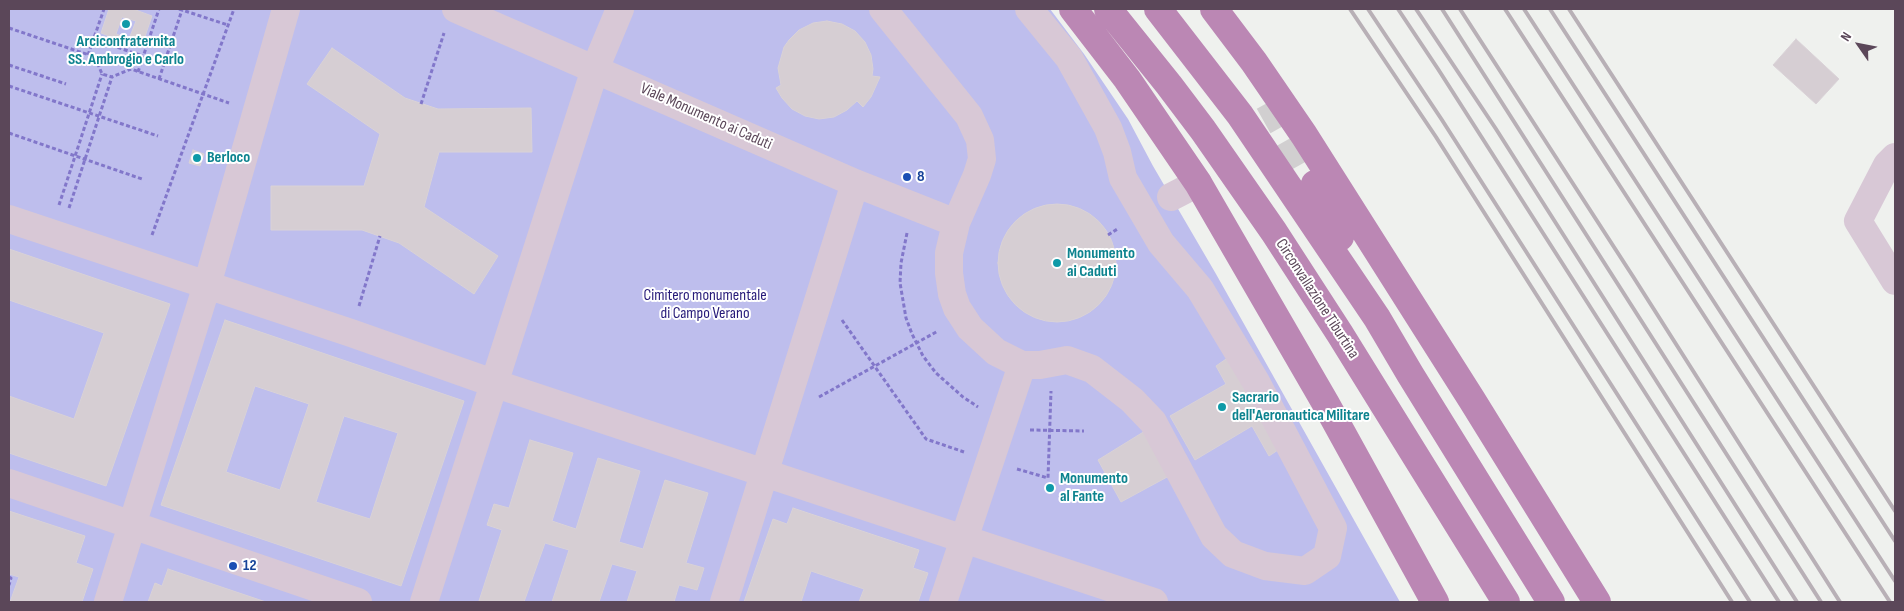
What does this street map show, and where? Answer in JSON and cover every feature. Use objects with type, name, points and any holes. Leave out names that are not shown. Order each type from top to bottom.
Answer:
[{"type":"highway","points":[[1073,9],[1127,79],[1198,183],[1326,404],[1435,602]]},
{"type":"highway","name":"Circonvallazione Tiburtina","points":[[1108,9],[1169,85],[1242,185],[1326,311],[1506,602]]},
{"type":"highway","points":[[1158,9],[1240,115],[1377,318],[1552,602]]},
{"type":"highway","points":[[1214,9],[1304,134],[1598,602]]},
{"type":"highway","points":[[1314,184],[1377,318]]},
{"type":"lane","points":[[108,602],[206,285],[286,9]]},
{"type":"lane","points":[[424,602],[595,69],[620,9]]},
{"type":"lane","points":[[883,9],[969,116],[980,140],[982,159],[978,176],[956,223],[949,253],[952,294],[956,308],[963,319],[982,341],[996,352],[1022,365],[1067,360],[1092,369],[1132,400],[1153,422],[1214,536],[1233,554],[1265,566],[1305,571],[1326,556],[1333,528],[1256,382],[1200,288],[1161,243],[1123,178],[1117,152],[1108,128],[1068,58],[1029,9]]},
{"type":"lane","name":"Viale Monumento ai Caduti","points":[[451,17],[595,69],[856,183],[956,223]]},
{"type":"lane","points":[[1895,157],[1887,165],[1858,221],[1895,281]]},
{"type":"lane","points":[[724,602],[856,183]]},
{"type":"lane","points":[[1171,197],[1198,183]]},
{"type":"lane","points":[[9,219],[351,333],[493,383],[1154,602]]},
{"type":"lane","points":[[943,602],[1022,365]]},
{"type":"lane","points":[[9,483],[358,602]]},
{"type":"path","points":[[88,55],[104,9]]},
{"type":"path","points":[[138,72],[160,9]]},
{"type":"path","points":[[159,79],[181,9],[228,25]]},
{"type":"path","points":[[193,13],[195,9]]},
{"type":"path","points":[[146,233],[153,236],[234,9]]},
{"type":"path","points":[[421,104],[451,17]]},
{"type":"path","points":[[9,28],[95,57],[102,74],[59,205]]},
{"type":"path","points":[[93,39],[143,56]]},
{"type":"path","points":[[9,65],[66,84]]},
{"type":"path","points":[[102,74],[112,77],[131,69],[256,112]]},
{"type":"path","points":[[69,208],[112,77]]},
{"type":"path","points":[[9,86],[158,136]]},
{"type":"path","points":[[9,134],[142,179]]},
{"type":"path","points":[[914,206],[901,263],[900,283],[906,318],[923,356],[947,384],[1002,424],[1050,430],[1084,431]]},
{"type":"path","points":[[351,333],[380,236]]},
{"type":"path","points":[[821,290],[926,439],[990,462],[1048,478],[1053,362]]},
{"type":"path","points":[[812,398],[838,387],[916,342],[963,319]]},
{"type":"path","points":[[9,577],[11,578],[9,585]]},
{"type":"green space","name":"Cimitero monumentale di Campo Verano","points":[[9,9],[1050,9],[1084,54],[1128,119],[1400,602],[9,602]]},
{"type":"building","name":"Arciconfraternita SS. Ambrogio e Carlo","points":[[109,9],[133,9],[152,16],[141,48],[101,33]]},
{"type":"building","name":"Arciconfraternita SS. Ambrogio e Carlo","points":[[122,17],[136,21],[129,39],[116,34]]},
{"type":"building","points":[[827,21],[842,24],[855,31],[865,42],[871,55],[872,76],[880,77],[871,97],[863,107],[857,101],[847,110],[834,117],[819,119],[805,116],[792,109],[776,88],[781,85],[778,68],[784,47],[789,40],[799,30],[813,23]]},
{"type":"building","points":[[1796,39],[1839,79],[1816,104],[1773,65]]},
{"type":"building","points":[[332,48],[405,98],[438,109],[531,108],[532,152],[439,152],[424,207],[498,256],[474,294],[399,243],[362,230],[271,230],[271,186],[364,186],[380,134],[307,84]]},
{"type":"building","name":"Berloco","points":[[193,150],[204,154],[200,166],[189,163]]},
{"type":"building","name":"Monumento ai Caduti","points":[[1057,204],[1068,205],[1090,214],[1106,230],[1115,252],[1115,274],[1106,296],[1090,312],[1068,321],[1057,322],[1046,321],[1024,312],[1008,296],[999,274],[998,263],[999,252],[1008,230],[1024,214],[1046,205]]},
{"type":"building","points":[[9,249],[170,304],[106,486],[9,453],[9,396],[74,419],[104,333],[9,300]]},
{"type":"building","points":[[225,320],[464,401],[401,586],[161,505]],"holes":[[[255,386],[309,404],[280,490],[226,472]],[[344,416],[398,433],[370,519],[316,502]]]},
{"type":"building","name":"Sacrario dell'Aeronautica Militare","points":[[1229,357],[1281,448],[1269,456],[1252,426],[1195,460],[1170,416],[1226,384],[1216,366]]},
{"type":"building","points":[[1145,431],[1169,476],[1121,502],[1098,460]]},
{"type":"building","points":[[530,440],[573,453],[552,521],[576,529],[598,458],[640,471],[619,542],[643,549],[665,480],[708,493],[686,563],[704,568],[697,590],[679,585],[674,602],[627,602],[637,571],[612,564],[599,602],[552,602],[569,550],[545,543],[524,602],[479,601],[502,530],[487,525],[494,504],[509,508]]},
{"type":"building","points":[[793,508],[919,550],[913,568],[928,573],[918,602],[859,602],[864,589],[811,571],[801,602],[744,602],[773,519],[787,524]]},
{"type":"building","points":[[9,511],[85,536],[76,563],[93,569],[82,602],[10,602],[19,577],[9,574]]},
{"type":"building","points":[[168,569],[266,602],[148,602],[155,583],[162,586]]},
{"type":"tunnel","points":[[1269,102],[1315,184]]},
{"type":"railway","points":[[1350,9],[1436,137],[1732,602]]},
{"type":"railway","points":[[1368,9],[1442,120],[1750,602]]},
{"type":"railway","points":[[1398,9],[1779,602]]},
{"type":"railway","points":[[1416,9],[1496,129],[1797,602]]},
{"type":"railway","points":[[1442,9],[1821,602]]},
{"type":"railway","points":[[1460,9],[1840,602]]},
{"type":"railway","points":[[1505,9],[1890,602]]},
{"type":"railway","points":[[1524,9],[1895,581]]},
{"type":"railway","points":[[1550,9],[1895,541]]},
{"type":"railway","points":[[1569,9],[1895,511]]},
{"type":"place","name":"Arciconfraternita SS. Ambrogio e Carlo","points":[[126,24]]},
{"type":"place","name":"Berloco","points":[[197,158]]},
{"type":"place","name":"8","points":[[907,177]]},
{"type":"place","name":"Monumento ai Caduti","points":[[1057,263]]},
{"type":"place","name":"Sacrario dell'Aeronautica Militare","points":[[1222,407]]},
{"type":"place","name":"Monumento al Fante","points":[[1050,488]]},
{"type":"place","name":"12","points":[[233,566]]}]
